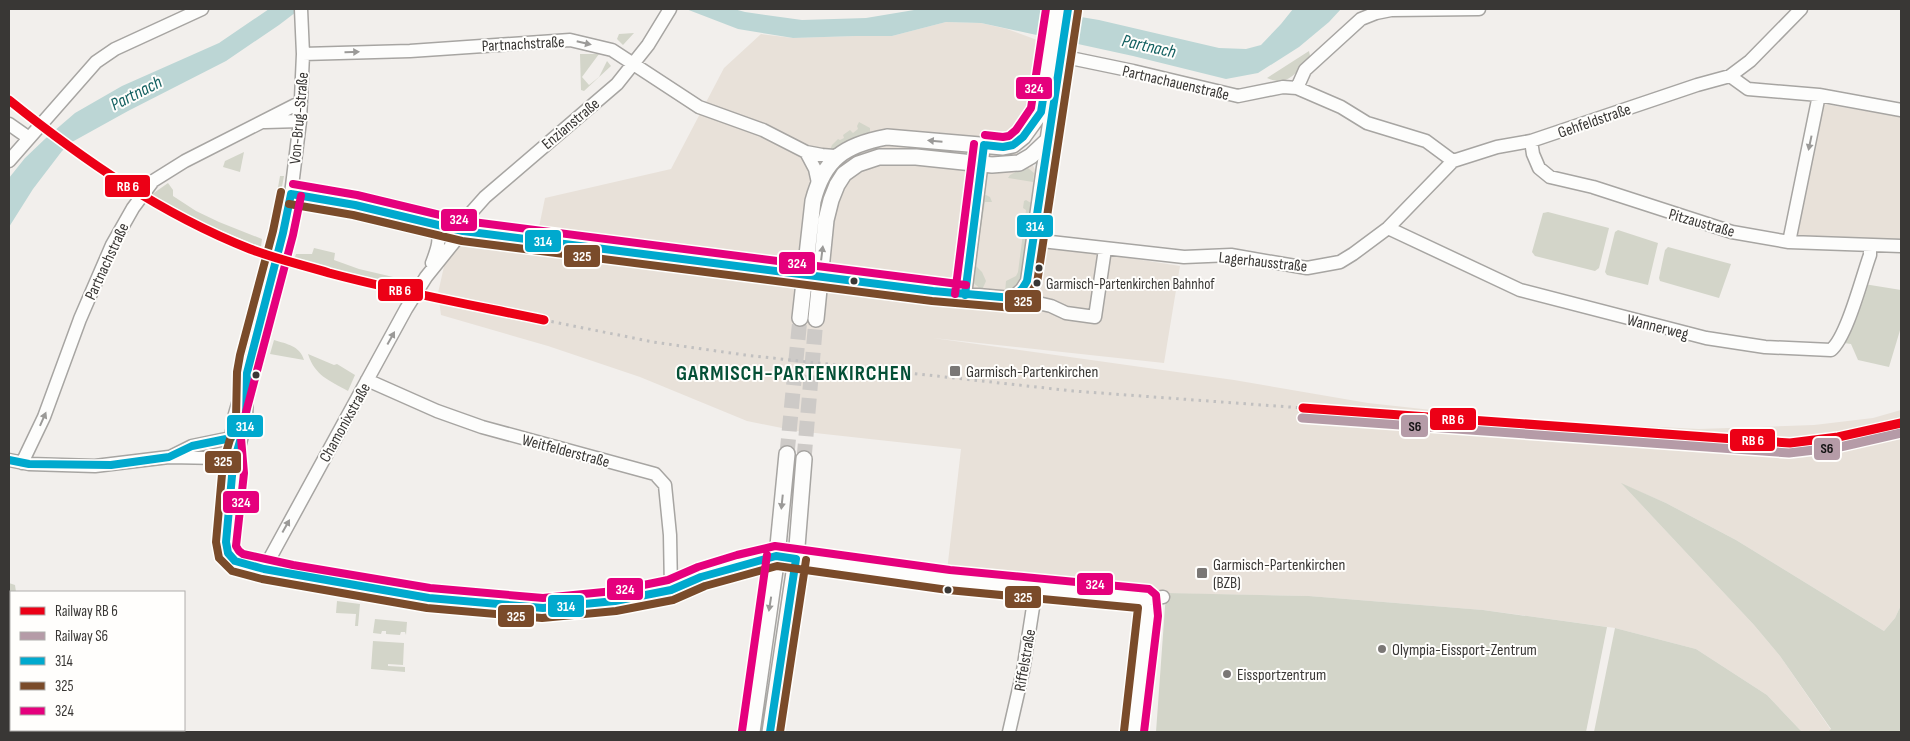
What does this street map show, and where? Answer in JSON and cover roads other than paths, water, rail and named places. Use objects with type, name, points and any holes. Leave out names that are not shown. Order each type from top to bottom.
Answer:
[{"type":"main road","points":[[800,318],[810,219],[818,183],[830,163],[840,154],[873,139],[886,137],[1003,147],[1018,141],[1041,112],[1064,10]]},
{"type":"main road","points":[[816,319],[826,220],[831,200],[844,174],[858,164],[880,157],[916,157],[982,164],[1019,163],[1031,156],[1048,140],[1056,48]]},
{"type":"main road","points":[[752,732],[777,556],[787,454]]},
{"type":"main road","points":[[770,732],[796,558],[804,459]]},
{"type":"street","points":[[9,162],[96,62],[115,49],[202,9]]},
{"type":"street","points":[[1454,161],[1426,142],[1367,124],[1341,107],[1297,88],[1305,70],[1361,19],[1391,10],[1479,9]]},
{"type":"street","points":[[1801,9],[1750,61],[1730,76],[1748,89],[1820,95],[1901,110]]},
{"type":"street","name":"Enzianstraße","points":[[462,230],[469,215],[485,197],[617,84],[648,45],[670,10]]},
{"type":"street","name":"Von-Brug-Straße","points":[[233,465],[229,438],[283,232],[291,194],[300,121],[303,54],[302,12]]},
{"type":"street","name":"Partnachstraße","points":[[303,54],[410,51],[570,40],[612,50],[699,107],[763,130],[806,152],[834,156],[840,154]]},
{"type":"street","name":"Partnachauenstraße","points":[[1056,48],[1133,71],[1238,96],[1283,87],[1297,88]]},
{"type":"street","name":"Gehfeldstraße","points":[[1454,161],[1496,147],[1531,141],[1697,85],[1730,76]]},
{"type":"street","points":[[1789,242],[1820,95]]},
{"type":"street","name":"Partnachstraße","points":[[22,463],[44,417],[80,319],[120,228],[153,181],[185,161],[301,102]]},
{"type":"street","name":"Partnachstraße","points":[[264,122],[300,121]]},
{"type":"street","points":[[9,124],[29,138]]},
{"type":"street","points":[[291,194],[355,205],[462,230],[965,294],[1012,298],[1017,295],[1027,281],[1042,168],[1048,140]]},
{"type":"street","points":[[1018,141],[1042,168]]},
{"type":"street","name":"Pitzaustraße","points":[[1531,141],[1533,154],[1540,168],[1550,177],[1593,187],[1732,232],[1789,242],[1901,246]]},
{"type":"street","points":[[965,294],[984,145]]},
{"type":"street","points":[[806,152],[815,169],[818,183]]},
{"type":"street","name":"Lagerhausstraße","points":[[1033,240],[1184,257],[1230,255],[1307,268],[1340,262],[1388,228],[1454,161]]},
{"type":"street","name":"Chamonixstraße","points":[[426,277],[437,248],[439,235],[435,225]]},
{"type":"street","name":"Wannerweg","points":[[1388,228],[1520,290],[1706,338],[1765,347],[1831,350],[1838,344],[1846,328],[1870,254],[1870,246]]},
{"type":"street","name":"Chamonixstraße","points":[[264,569],[406,309],[426,277],[462,230]]},
{"type":"street","points":[[1017,295],[1025,300],[1051,306],[1066,313],[1095,317],[1105,249]]},
{"type":"street","name":"Von-Brug-Straße","points":[[233,465],[246,421],[247,373]]},
{"type":"street","name":"Weitfelderstraße","points":[[367,380],[437,411],[482,428],[655,474],[665,484],[670,534],[671,590]]},
{"type":"street","points":[[169,457],[192,446],[229,438]]},
{"type":"street","points":[[9,460],[59,466],[103,465],[169,457],[220,458],[233,465],[226,548],[231,558],[239,563],[264,569],[429,598],[543,608],[615,601],[671,590],[701,577],[777,556],[949,580],[1147,599],[1162,598]]},
{"type":"street","name":"Riffelstraße","points":[[1010,732],[1023,671],[1036,588]]},
{"type":"street","points":[[1134,732],[1148,615],[1147,599]]},
{"type":"water","name":"Partnach","points":[[269,9],[300,9],[226,61],[72,142],[62,151],[33,189],[9,227],[9,178],[25,158],[75,113],[122,86],[219,43]]},
{"type":"water","name":"Partnach","points":[[686,9],[734,9],[802,20],[866,18],[920,9],[1033,9],[1099,20],[1219,48],[1246,49],[1261,45],[1293,9],[1341,9],[1329,22],[1299,47],[1258,73],[1226,79],[1133,56],[981,23],[946,22],[892,36],[793,38],[738,29]]},
{"type":"tunnel","points":[[787,454],[800,318]]},
{"type":"tunnel","points":[[804,459],[816,319]]},
{"type":"railway","points":[[544,320],[653,342],[745,355],[1073,391],[1303,408]]},
{"type":"railway","points":[[1316,409],[1408,423]]},
{"type":"rail line","name":"S6","points":[[1302,418],[1789,453],[1840,447],[1901,433]]},
{"type":"place","name":"Garmisch-Partenkirchen Bahnhof","points":[[1037,283]]},
{"type":"place","name":"Garmisch-Partenkirchen","points":[[955,371]]},
{"type":"place","name":"Garmisch-Partenkirchen (BZB)","points":[[1202,573]]},
{"type":"place","name":"Olympia-Eissport-Zentrum","points":[[1382,649]]},
{"type":"place","name":"Eissportzentrum","points":[[1227,674]]},
{"type":"district","name":"GARMISCH-PARTENKIRCHEN","points":[[794,373]]}]
